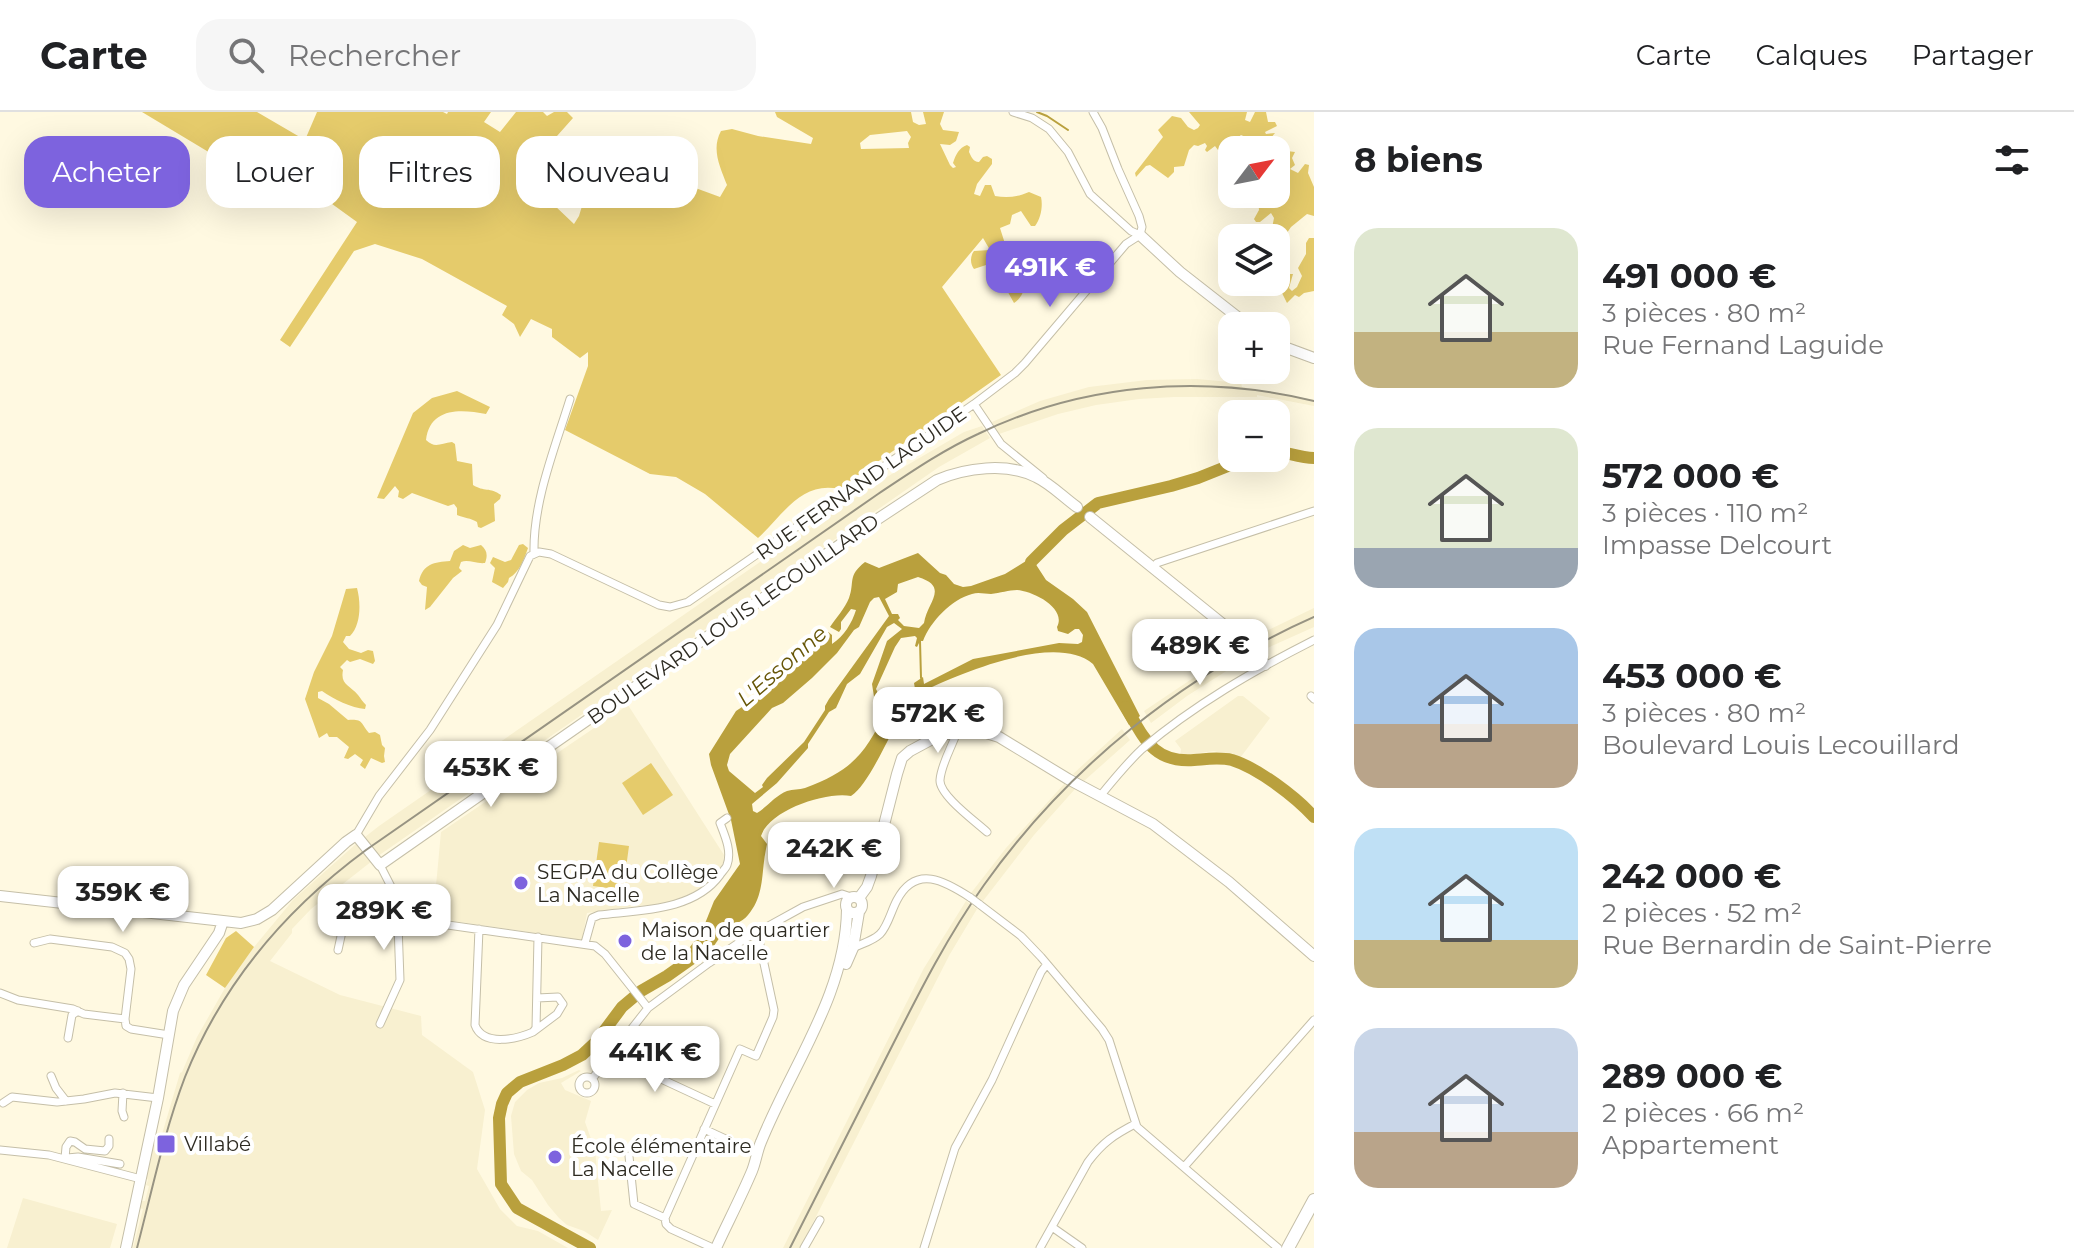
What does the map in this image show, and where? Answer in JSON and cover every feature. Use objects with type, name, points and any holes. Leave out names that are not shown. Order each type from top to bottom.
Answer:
[{"type":"main road","points":[[1288,1248],[1314,1200]]},
{"type":"street","points":[[1013,112],[1032,118],[1049,129],[1068,152],[1090,194],[1231,312]]},
{"type":"street","points":[[1093,112],[1139,216],[1142,227],[1140,235]]},
{"type":"street","name":"RUE FERNAND LAGUIDE","points":[[534,553],[551,554],[651,602],[670,607],[694,598],[1015,373],[1126,244],[1140,235]]},
{"type":"street","points":[[1290,349],[1314,358]]},
{"type":"street","points":[[0,896],[223,921],[247,922],[267,915],[356,835],[370,809],[430,730],[497,625],[527,559],[534,553],[535,528],[570,399]]},
{"type":"street","points":[[974,404],[1001,444],[1022,466],[1256,651],[1265,665]]},
{"type":"street","name":"BOULEVARD LOUIS LECOUILLARD","points":[[376,860],[538,755],[930,483],[976,470],[1022,466]]},
{"type":"street","points":[[1153,568],[1157,563],[1314,511]]},
{"type":"street","points":[[1101,795],[1142,749],[1155,739],[1223,690],[1314,640]]},
{"type":"street","points":[[848,946],[851,903],[867,887],[871,876],[902,758],[924,742],[955,732],[977,730],[999,737],[1159,829],[1229,882],[1314,956]]},
{"type":"street","points":[[955,732],[940,776],[941,788],[987,832]]},
{"type":"street","points":[[585,943],[592,918],[670,905],[696,895],[715,882],[727,866],[729,847],[720,823],[727,818]]},
{"type":"street","points":[[356,835],[376,860],[402,914],[398,925],[400,980],[380,1024]]},
{"type":"street","points":[[848,946],[882,933],[897,899],[918,879],[928,878],[945,884],[971,898],[1021,936],[1102,1029],[1109,1040],[1135,1124],[1278,1248]]},
{"type":"street","points":[[592,1079],[648,1008],[757,931],[803,907],[842,894],[851,903],[862,905],[856,932],[827,1002],[714,1248],[671,1229],[665,1218],[740,1049],[756,1056],[774,1014],[757,931]]},
{"type":"street","points":[[338,950],[346,920],[402,914],[417,921],[585,943],[600,949],[648,1008]]},
{"type":"street","points":[[126,1248],[173,1011],[179,995],[219,933],[223,921]]},
{"type":"street","points":[[479,929],[475,1025],[478,1033],[493,1039],[522,1037],[562,1010],[563,1004],[558,997],[537,998]]},
{"type":"street","points":[[856,932],[861,939],[867,940]]},
{"type":"street","points":[[533,1032],[536,1022],[538,937]]},
{"type":"street","points":[[34,943],[50,939],[112,947],[125,953],[131,969],[126,1026],[169,1035]]},
{"type":"street","points":[[924,1248],[955,1148],[992,1080],[1047,964]]},
{"type":"street","points":[[0,993],[18,1000],[125,1019]]},
{"type":"street","points":[[68,1038],[72,1015],[78,1011]]},
{"type":"street","points":[[1184,1167],[1314,1020]]},
{"type":"street","points":[[1306,1029],[1314,1035]]},
{"type":"street","points":[[616,1049],[644,1071],[715,1104]]},
{"type":"street","points":[[51,1076],[66,1101]]},
{"type":"street","points":[[3,1103],[12,1097],[46,1102],[123,1093],[158,1098]]},
{"type":"street","points":[[123,1093],[124,1117]]},
{"type":"street","points":[[1040,1248],[1097,1150],[1110,1138],[1135,1124]]},
{"type":"street","points":[[704,1129],[758,1154]]},
{"type":"street","points":[[65,1158],[70,1141],[85,1149],[105,1151],[109,1139]]},
{"type":"street","points":[[0,1150],[65,1158],[141,1179]]},
{"type":"street","points":[[629,1156],[634,1204],[665,1218]]},
{"type":"street","points":[[65,1158],[78,1157],[120,1164]]},
{"type":"street","points":[[804,1248],[820,1220]]},
{"type":"street","points":[[1052,1227],[1082,1248]]},
{"type":"shaded area","points":[[142,112],[257,112],[298,136],[206,136],[206,150],[190,141],[190,136],[182,136]]},
{"type":"shaded area","points":[[317,112],[491,112],[484,122],[500,132],[516,112],[543,112],[547,116],[554,112],[567,112],[573,118],[557,136],[516,136],[516,208],[557,208],[574,224],[581,208],[698,208],[698,189],[720,197],[727,185],[717,151],[721,131],[732,129],[811,144],[813,138],[777,117],[775,112],[911,112],[913,122],[919,125],[926,124],[923,112],[944,112],[940,124],[943,130],[959,132],[956,141],[950,145],[940,144],[953,168],[956,167],[953,163],[957,154],[967,145],[975,161],[979,162],[987,156],[992,159],[974,194],[980,196],[985,185],[991,185],[995,196],[1012,197],[1029,192],[1041,197],[1042,204],[1035,226],[1031,226],[1021,211],[1012,215],[1010,224],[1000,228],[1007,250],[1002,261],[1023,271],[1025,280],[1024,289],[1014,303],[1004,285],[995,284],[992,280],[991,271],[986,265],[973,267],[971,258],[974,251],[990,250],[983,238],[942,287],[1001,375],[839,489],[814,490],[803,495],[758,538],[705,494],[676,477],[650,474],[565,430],[588,366],[588,352],[580,358],[552,337],[552,329],[531,319],[520,337],[514,324],[502,315],[507,306],[422,259],[375,244],[354,251],[290,347],[280,340],[357,222],[338,208],[343,208],[343,136],[307,136]],"holes":[[[907,131],[911,137],[909,148],[861,149],[860,143],[870,135]]]},
{"type":"shaded area","points":[[1189,112],[1247,112],[1245,120],[1250,122],[1255,112],[1266,112],[1268,122],[1275,122],[1277,126],[1265,132],[1275,133],[1272,136],[1218,136],[1218,150],[1215,146],[1207,152],[1205,143],[1194,145],[1184,166],[1174,167],[1168,178],[1150,165],[1136,177],[1135,173],[1163,137],[1158,130],[1172,116],[1181,118],[1194,130],[1200,125]]},
{"type":"shaded area","points":[[1290,151],[1295,152],[1292,158],[1295,165],[1290,169]]},
{"type":"shaded area","points":[[1305,164],[1309,165],[1308,173],[1314,187],[1314,216],[1307,214],[1290,228],[1290,224],[1273,224],[1271,213],[1256,222],[1254,219],[1259,210],[1290,208],[1290,169],[1298,173]]},
{"type":"shaded area","points":[[1309,238],[1314,238],[1314,291],[1299,297],[1295,295],[1287,303],[1284,296],[1290,296],[1290,289],[1292,291],[1297,287],[1302,276],[1298,268],[1306,254]]},
{"type":"shaded area","points":[[1197,379],[1218,381],[1218,384],[1241,384],[1242,387],[1314,400],[1314,406],[1257,395],[1174,397],[1096,405],[999,434],[992,422],[1040,401],[1089,387],[1147,380]]},
{"type":"shaded area","points":[[457,391],[490,407],[486,414],[457,411],[440,416],[429,429],[426,440],[435,445],[455,444],[457,461],[472,464],[473,485],[501,495],[494,504],[495,521],[481,528],[477,522],[457,515],[454,504],[448,506],[412,493],[403,499],[398,497],[399,491],[395,486],[384,499],[377,498],[413,413],[432,398]]},
{"type":"shaded area","points":[[982,426],[990,438],[939,467],[378,856],[365,837],[379,826],[885,478],[964,432]]},
{"type":"shaded area","points":[[463,545],[470,548],[481,545],[486,553],[485,563],[461,562],[459,568],[462,571],[425,610],[427,587],[419,581],[423,571],[434,563],[450,561],[454,551]]},
{"type":"shaded area","points":[[519,545],[528,548],[521,565],[508,582],[503,588],[492,582],[495,568],[490,563],[493,557],[505,562],[511,560]]},
{"type":"shaded area","points":[[1042,551],[1035,563],[1046,580],[1087,612],[1140,716],[1129,725],[1093,664],[1076,655],[1055,652],[1007,659],[919,693],[915,689],[914,683],[923,677],[924,684],[973,659],[1059,643],[1082,642],[1083,635],[1079,629],[1068,634],[1058,631],[1057,613],[1047,602],[1017,590],[974,593],[964,597],[936,619],[917,647],[915,636],[901,638],[876,689],[889,703],[877,706],[872,684],[887,641],[902,629],[894,623],[887,627],[860,674],[847,684],[836,708],[829,712],[808,748],[777,783],[752,804],[753,811],[757,813],[789,790],[805,788],[846,767],[872,738],[887,709],[892,707],[892,713],[896,714],[904,707],[873,769],[851,796],[828,796],[800,804],[775,818],[766,827],[761,836],[767,844],[762,883],[753,907],[745,918],[723,933],[698,961],[690,947],[702,931],[714,901],[740,864],[731,820],[709,754],[736,711],[757,697],[817,645],[827,631],[832,635],[832,644],[844,633],[856,610],[851,609],[841,622],[839,632],[830,627],[847,602],[856,571],[865,562],[879,568],[918,553],[954,584],[963,587],[1005,574]],"holes":[[[918,577],[928,581],[935,590],[924,623],[919,628],[904,626],[898,620],[898,614],[892,614],[885,599],[897,592],[898,584]],[[879,597],[889,616],[829,699],[804,742],[755,793],[729,771],[730,754],[772,708],[783,703],[837,653],[859,627],[870,602]]]},
{"type":"shaded area","points":[[357,588],[358,620],[354,631],[343,642],[349,649],[361,653],[373,651],[375,661],[373,664],[360,659],[347,660],[340,667],[344,682],[366,705],[365,709],[343,703],[322,691],[318,692],[318,698],[348,720],[359,721],[369,733],[380,735],[385,748],[385,762],[371,758],[365,769],[360,765],[363,760],[355,754],[344,758],[349,747],[337,737],[329,737],[327,733],[319,738],[305,699],[332,636],[346,589]]},
{"type":"shaded area","points":[[1314,608],[1314,627],[1263,650],[1254,637]]},
{"type":"shaded area","points":[[1238,648],[1250,656],[1151,723],[1144,711]]},
{"type":"shaded area","points":[[1238,696],[1243,696],[1270,718],[1240,758],[1214,751],[1180,756],[1181,749],[1175,741]]},
{"type":"shaded area","points":[[628,705],[724,855],[723,863],[713,879],[669,904],[587,913],[582,940],[433,918],[441,832]]},
{"type":"shaded area","points":[[1122,729],[1130,740],[1084,781],[1073,774]]},
{"type":"shaded area","points":[[651,763],[673,795],[643,815],[622,783]]},
{"type":"shaded area","points":[[1065,783],[1075,789],[1034,835],[983,901],[971,893],[1006,848]]},
{"type":"shaded area","points":[[599,842],[629,846],[623,890],[593,886]]},
{"type":"shaded area","points":[[357,843],[372,861],[311,909],[292,929],[270,961],[340,995],[421,1016],[422,1035],[473,1072],[485,1110],[477,1169],[500,1209],[517,1226],[538,1231],[568,1248],[133,1248],[143,1209],[139,1208],[141,1201],[145,1201],[149,1186],[146,1185],[146,1177],[152,1147],[160,1141],[180,1073],[197,1037],[225,988],[254,947],[293,900]]},
{"type":"shaded area","points":[[966,901],[977,909],[950,954],[800,1248],[783,1248],[924,968]]},
{"type":"shaded area","points":[[236,931],[254,947],[225,988],[206,975],[226,938]]},
{"type":"shaded area","name":"École élémentaire La Nacelle","points":[[579,1070],[561,1083],[565,1090],[591,1101],[585,1122],[595,1150],[601,1211],[612,1210],[598,1240],[559,1218],[532,1180],[521,1171],[514,1154],[511,1116],[515,1102],[539,1083]]},
{"type":"shaded area","points":[[23,1198],[117,1224],[110,1248],[7,1248]]},
{"type":"waterway","points":[[1037,112],[1068,130]]},
{"type":"waterway","name":"L'Essonne","points":[[1290,454],[1314,458]]},
{"type":"waterway","name":"L'Essonne","points":[[1031,562],[1063,530],[1098,503],[1171,486],[1218,470]]},
{"type":"waterway","points":[[920,641],[921,678]]},
{"type":"waterway","name":"L'Essonne","points":[[904,709],[912,697]]},
{"type":"waterway","name":"L'Essonne","points":[[1126,707],[1145,738],[1159,753],[1180,760],[1222,759],[1242,764],[1276,784],[1314,817]]},
{"type":"waterway","name":"L'Essonne","points":[[590,1248],[517,1208],[501,1184],[499,1118],[502,1104],[507,1093],[520,1082],[582,1055],[596,1042],[622,1007],[691,959],[703,945]]},
{"type":"railway","points":[[137,1248],[185,1077],[218,1011],[237,980],[283,923],[366,850],[878,494],[940,454],[978,434],[1059,404],[1143,388],[1229,388],[1314,401]]},
{"type":"railway","points":[[790,1248],[943,950],[969,906],[1017,842],[1053,802],[1131,728],[1219,667],[1314,617]]},
{"type":"place","name":"SEGPA du Collège La Nacelle","points":[[521,883]]},
{"type":"place","name":"Maison de quartier de la Nacelle","points":[[625,941]]},
{"type":"place","name":"Villabé","points":[[166,1144]]},
{"type":"place","name":"École élémentaire La Nacelle","points":[[555,1157]]}]
